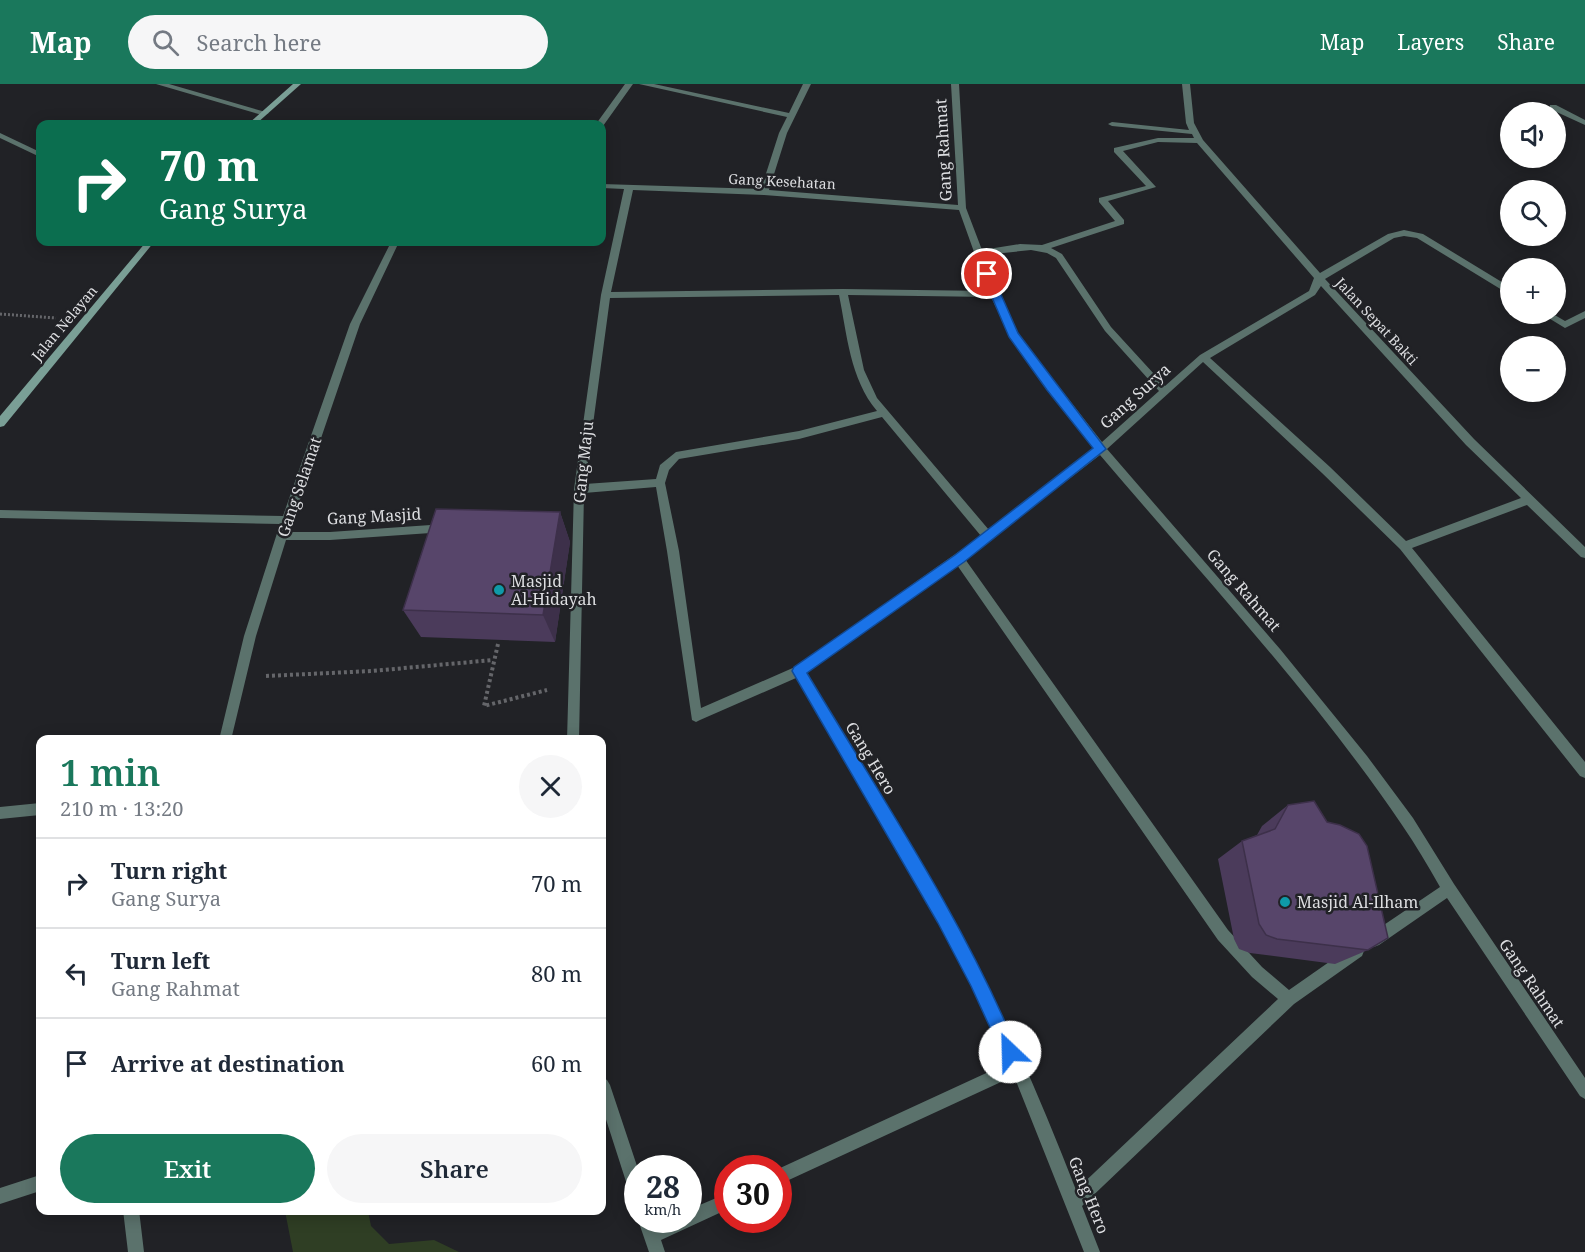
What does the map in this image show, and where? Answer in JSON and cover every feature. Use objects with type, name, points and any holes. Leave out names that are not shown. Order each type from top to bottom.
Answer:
[{"type":"main road","points":[[257,120],[297,84]]},
{"type":"main road","name":"Jalan Nelayan","points":[[0,423],[147,246]]},
{"type":"street","points":[[160,84],[265,113]]},
{"type":"street","points":[[603,120],[629,84]]},
{"type":"street","points":[[643,84],[792,116]]},
{"type":"street","points":[[764,192],[783,133],[807,84]]},
{"type":"street","name":"Gang Rahmat","points":[[956,84],[962,208],[994,294],[1013,334],[1051,387],[1101,449],[1276,653],[1363,760],[1408,822],[1449,889],[1585,1091]]},
{"type":"street","name":"Jalan Sepat Bakti","points":[[1186,84],[1190,123],[1196,137],[1319,278],[1470,442],[1585,554]]},
{"type":"street","points":[[1566,114],[1585,123]]},
{"type":"street","points":[[1112,124],[1196,137]]},
{"type":"street","points":[[0,135],[36,153]]},
{"type":"street","points":[[979,253],[1043,248],[1121,222],[1102,200],[1152,187],[1118,150],[1158,140],[1196,137]]},
{"type":"street","name":"Gang Kesehatan","points":[[606,186],[764,192],[962,208]]},
{"type":"street","name":"Gang Maju","points":[[573,735],[578,567],[571,520],[579,489],[606,295],[629,187]]},
{"type":"street","name":"Gang Surya","points":[[799,671],[988,537],[1101,449],[1203,357],[1312,293],[1319,278],[1391,236],[1404,233],[1420,236],[1500,285]]},
{"type":"street","name":"Gang Selamat","points":[[226,735],[239,677],[287,520],[355,324],[393,246]]},
{"type":"street","points":[[1043,248],[1059,256],[1108,329],[1165,392]]},
{"type":"street","points":[[843,292],[859,370],[873,400],[988,537]]},
{"type":"street","points":[[606,295],[843,292],[994,294]]},
{"type":"street","points":[[1563,324],[1585,314]]},
{"type":"street","points":[[1203,357],[1326,470],[1404,546],[1585,771]]},
{"type":"street","points":[[799,671],[696,716],[673,551],[660,483],[664,468],[676,456],[799,435],[883,412]]},
{"type":"street","points":[[579,489],[660,483]]},
{"type":"street","points":[[1404,546],[1528,500]]},
{"type":"street","points":[[0,514],[287,520]]},
{"type":"street","name":"Gang Masjid","points":[[282,536],[330,536],[459,527]]},
{"type":"street","points":[[959,559],[1223,935],[1257,972],[1289,999]]},
{"type":"street","name":"Gang Hero","points":[[799,671],[944,918],[977,981],[1017,1067],[1092,1252]]},
{"type":"street","points":[[0,813],[36,810]]},
{"type":"street","points":[[1074,1203],[1289,999],[1449,889]]},
{"type":"street","points":[[792,1171],[1017,1067]]},
{"type":"street","points":[[606,1097],[625,1155]]},
{"type":"street","points":[[0,1196],[36,1184]]},
{"type":"street","points":[[132,1215],[136,1252]]},
{"type":"street","points":[[650,1233],[657,1252]]},
{"type":"street","points":[[651,1236],[658,1233]]},
{"type":"path","points":[[0,314],[84,321]]},
{"type":"path","points":[[498,644],[484,706],[574,684]]},
{"type":"path","points":[[239,677],[372,671],[493,660]]},
{"type":"green space","points":[[286,1215],[369,1215],[371,1226],[389,1244],[434,1240],[459,1252],[293,1252]]},
{"type":"building","points":[[436,509],[560,512],[543,615],[403,610]]},
{"type":"building","name":"Masjid Al-Ilham","points":[[1314,801],[1327,822],[1359,834],[1367,846],[1388,938],[1368,950],[1277,939],[1266,935],[1259,924],[1242,841],[1275,829],[1288,805]]},
{"type":"place","name":"Masjid Al-Hidayah","points":[[499,590]]},
{"type":"place","name":"Masjid Al-Ilham","points":[[1285,902]]},
{"type":"route","points":[[987,274],[1013,334],[1051,387],[1101,449],[959,559],[799,671],[944,918],[1010,1052]]}]
